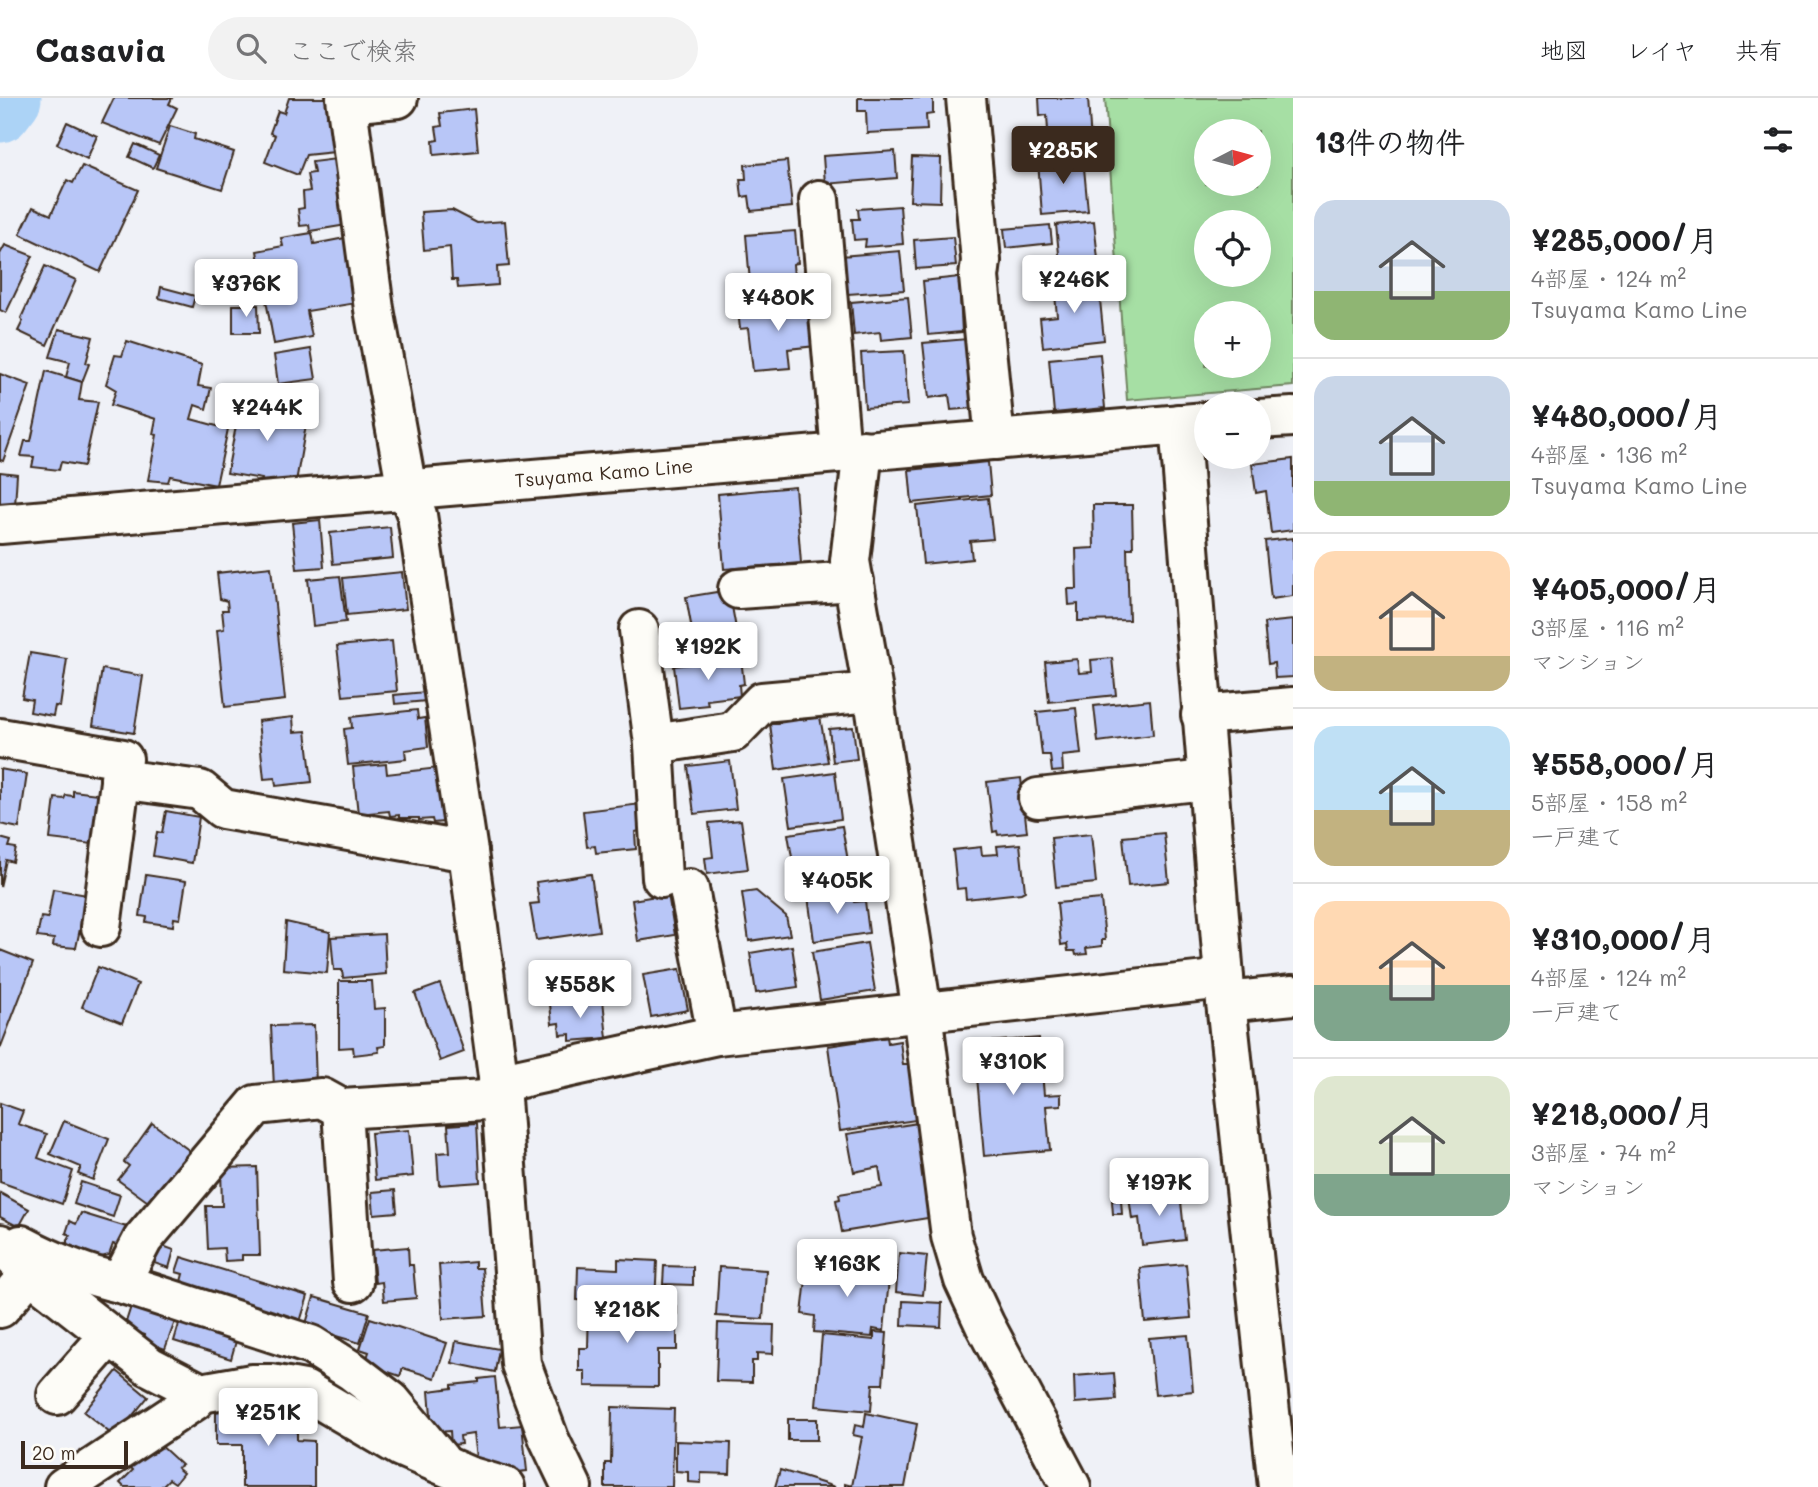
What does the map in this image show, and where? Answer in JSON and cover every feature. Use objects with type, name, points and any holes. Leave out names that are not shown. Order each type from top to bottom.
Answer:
[{"type":"street","points":[[398,98],[346,101],[374,309],[407,490],[417,515],[468,852],[500,1091],[521,1364],[549,1439],[572,1487]]},
{"type":"street","points":[[966,98],[981,261],[979,277],[995,440]]},
{"type":"street","points":[[819,200],[852,451],[850,561],[922,1012],[951,1236],[964,1280],[985,1325],[1071,1487]]},
{"type":"street","points":[[1271,418],[1293,416]]},
{"type":"street","points":[[1192,423],[1201,715],[1206,780],[1225,991],[1278,1487]]},
{"type":"street","name":"Tsuyama Kamo Line","points":[[0,524],[1192,423]]},
{"type":"street","points":[[738,589],[854,581]]},
{"type":"street","points":[[639,630],[676,883],[717,1035]]},
{"type":"street","points":[[654,744],[733,732],[762,702],[873,692]]},
{"type":"street","points":[[1201,715],[1293,707]]},
{"type":"street","points":[[0,738],[123,759],[101,927]]},
{"type":"street","points":[[120,779],[200,790],[222,808],[468,852]]},
{"type":"street","points":[[1038,798],[1206,780]]},
{"type":"street","points":[[120,1283],[143,1239],[256,1105],[322,1098],[342,1109],[500,1091],[717,1035],[922,1012],[1225,991],[1293,995]]},
{"type":"street","points":[[342,1109],[353,1282]]},
{"type":"street","points":[[0,1234],[60,1265],[312,1345],[352,1371],[391,1402],[443,1465]]},
{"type":"street","points":[[0,1244],[30,1273],[149,1366],[201,1393]]},
{"type":"street","points":[[0,1308],[30,1273]]},
{"type":"street","points":[[245,1384],[250,1354],[260,1327]]},
{"type":"street","points":[[57,1395],[110,1336]]},
{"type":"street","points":[[64,1487],[194,1401],[201,1393],[245,1384],[271,1384],[304,1390],[401,1447],[468,1476],[505,1487]]},
{"type":"green space","points":[[1105,98],[1293,98],[1293,386],[1194,392],[1194,394],[1127,400]]},
{"type":"building","points":[[114,98],[172,98],[169,104],[177,108],[159,145],[102,123]]},
{"type":"building","points":[[289,98],[325,98],[333,101],[327,116],[334,119],[330,128],[341,127],[344,151],[306,155],[298,175],[265,162],[275,135],[270,133],[278,111],[284,113]]},
{"type":"building","points":[[858,98],[933,98],[933,114],[926,115],[927,130],[867,133],[866,111],[858,111]]},
{"type":"building","points":[[1039,98],[1088,98],[1091,144],[1049,147],[1047,115],[1040,116]]},
{"type":"building","points":[[474,109],[478,151],[434,155],[433,141],[438,140],[436,127],[442,126],[440,113]]},
{"type":"building","points":[[67,122],[97,136],[87,159],[57,144]]},
{"type":"building","points":[[170,126],[195,134],[194,139],[234,152],[222,189],[156,168]]},
{"type":"building","points":[[135,144],[159,155],[153,168],[129,157]]},
{"type":"building","points":[[895,151],[897,178],[825,184],[823,156]]},
{"type":"building","points":[[912,157],[941,158],[940,202],[910,201]]},
{"type":"building","points":[[1083,157],[1088,211],[1042,215],[1038,161]]},
{"type":"building","points":[[344,158],[353,224],[310,231],[309,225],[300,226],[298,209],[304,208],[303,192],[310,191],[307,174],[314,173],[312,162]]},
{"type":"building","points":[[787,161],[792,207],[751,211],[749,196],[742,197],[740,179],[746,179],[745,165]]},
{"type":"building","points":[[82,166],[138,190],[100,272],[20,234],[33,207],[51,215],[67,180],[73,183]]},
{"type":"building","points":[[900,206],[903,244],[865,247],[866,239],[854,240],[852,219],[859,219],[858,209]]},
{"type":"building","points":[[452,210],[477,223],[505,221],[509,266],[497,267],[498,285],[458,288],[457,280],[452,280],[450,247],[424,250],[421,212]]},
{"type":"building","points":[[1094,221],[1099,269],[1061,273],[1056,225]]},
{"type":"building","points":[[1050,225],[1052,243],[1006,248],[1004,229]]},
{"type":"building","points":[[795,231],[798,263],[793,264],[794,277],[782,278],[783,291],[751,294],[746,235]]},
{"type":"building","points":[[312,233],[314,244],[345,238],[356,303],[307,311],[312,337],[274,344],[257,251],[283,246],[281,238]]},
{"type":"building","points":[[953,237],[956,266],[916,269],[914,240]]},
{"type":"building","points":[[5,245],[33,256],[6,313],[0,310],[0,254]]},
{"type":"building","points":[[900,251],[904,290],[848,294],[847,288],[843,288],[841,256]]},
{"type":"building","points":[[45,266],[76,280],[47,345],[18,331],[23,321],[21,318]]},
{"type":"building","points":[[959,277],[962,332],[928,335],[923,281]]},
{"type":"building","points":[[1098,280],[1104,340],[1043,347],[1040,318],[1057,316],[1054,284]]},
{"type":"building","points":[[161,287],[195,296],[192,307],[159,298]]},
{"type":"building","points":[[908,297],[912,337],[881,340],[880,332],[854,335],[851,302]]},
{"type":"building","points":[[812,303],[816,346],[788,349],[790,368],[753,371],[748,328],[740,329],[738,310]]},
{"type":"building","points":[[233,305],[258,305],[259,333],[233,333]]},
{"type":"building","points":[[59,329],[93,337],[86,363],[89,364],[82,382],[66,377],[70,362],[50,357]]},
{"type":"building","points":[[967,339],[974,408],[951,410],[949,395],[929,398],[923,343]]},
{"type":"building","points":[[127,341],[202,365],[198,386],[211,388],[206,409],[195,405],[191,419],[228,429],[216,485],[170,476],[168,482],[148,480],[157,435],[153,434],[156,419],[111,405],[116,390],[106,384],[115,355],[122,356]]},
{"type":"building","points":[[311,349],[316,379],[278,384],[274,355]]},
{"type":"building","points":[[904,351],[908,405],[865,408],[861,353]]},
{"type":"building","points":[[1100,354],[1105,408],[1054,413],[1049,359]]},
{"type":"building","points":[[46,371],[82,382],[79,400],[98,402],[84,466],[61,462],[59,470],[32,467],[34,457],[21,456],[25,441],[31,441]]},
{"type":"building","points":[[0,374],[30,385],[3,461],[0,460]]},
{"type":"building","points":[[253,393],[293,410],[289,422],[306,425],[296,482],[261,485],[262,479],[227,473],[239,410],[243,411]]},
{"type":"building","points":[[1293,459],[1293,530],[1271,533],[1266,491],[1256,493],[1253,469],[1271,469],[1271,462]]},
{"type":"building","points":[[988,462],[991,495],[912,503],[909,470]]},
{"type":"building","points":[[0,472],[17,474],[15,506],[0,505]]},
{"type":"building","points":[[795,487],[801,563],[724,569],[718,494]]},
{"type":"building","points":[[988,498],[993,539],[970,541],[972,559],[923,564],[917,506]]},
{"type":"building","points":[[1093,505],[1132,505],[1133,548],[1127,548],[1129,620],[1078,621],[1078,604],[1069,605],[1068,589],[1077,589],[1076,549],[1094,548]]},
{"type":"building","points":[[320,520],[324,567],[297,569],[292,523]]},
{"type":"building","points":[[390,527],[393,558],[333,564],[330,533]]},
{"type":"building","points":[[1293,538],[1293,596],[1271,599],[1265,541]]},
{"type":"building","points":[[271,567],[285,700],[225,707],[217,630],[224,629],[222,610],[228,610],[227,601],[220,599],[217,573]]},
{"type":"building","points":[[402,572],[406,609],[347,615],[343,578]]},
{"type":"building","points":[[340,576],[346,622],[313,626],[308,579]]},
{"type":"building","points":[[729,590],[739,645],[696,652],[686,597]]},
{"type":"building","points":[[1293,620],[1293,677],[1275,678],[1274,663],[1268,664],[1264,623]]},
{"type":"building","points":[[392,641],[397,691],[343,696],[337,646]]},
{"type":"building","points":[[30,653],[67,659],[60,707],[55,706],[53,716],[30,712],[32,700],[22,698]]},
{"type":"building","points":[[741,658],[744,684],[739,685],[740,696],[707,700],[708,705],[679,708],[674,666]]},
{"type":"building","points":[[1112,658],[1116,695],[1049,702],[1045,662],[1077,659],[1079,673],[1092,672],[1091,660]]},
{"type":"building","points":[[102,669],[143,676],[134,733],[93,726]]},
{"type":"building","points":[[425,692],[426,701],[395,704],[394,695]]},
{"type":"building","points":[[1150,700],[1153,735],[1098,742],[1094,706]]},
{"type":"building","points":[[1076,708],[1081,754],[1062,756],[1063,771],[1052,772],[1050,755],[1042,755],[1037,712]]},
{"type":"building","points":[[417,710],[418,719],[425,718],[428,747],[405,750],[406,759],[348,765],[344,729],[352,728],[351,717]]},
{"type":"building","points":[[293,717],[294,732],[306,731],[312,782],[276,786],[275,778],[264,779],[258,721]]},
{"type":"building","points":[[820,717],[828,762],[776,770],[770,724]]},
{"type":"building","points":[[853,727],[857,759],[833,762],[829,729]]},
{"type":"building","points":[[730,761],[736,809],[694,814],[688,766]]},
{"type":"building","points":[[386,764],[387,774],[438,768],[443,822],[399,818],[399,815],[390,816],[389,811],[358,814],[353,767]]},
{"type":"building","points":[[0,769],[27,774],[19,828],[0,824]]},
{"type":"building","points":[[835,772],[841,819],[791,826],[784,779]]},
{"type":"building","points":[[1021,778],[1027,832],[998,835],[997,831],[993,832],[987,782]]},
{"type":"building","points":[[73,791],[98,794],[92,844],[50,839],[55,798],[73,796]]},
{"type":"building","points":[[641,804],[644,830],[635,832],[636,849],[596,853],[595,846],[587,847],[583,811]]},
{"type":"building","points":[[166,811],[199,817],[192,863],[153,856],[157,832],[162,833]]},
{"type":"building","points":[[741,820],[748,869],[707,874],[705,858],[713,857],[709,823]]},
{"type":"building","points":[[842,826],[849,867],[795,875],[788,834]]},
{"type":"building","points":[[1164,833],[1169,882],[1128,886],[1123,837]]},
{"type":"building","points":[[1091,834],[1096,883],[1056,887],[1051,838]]},
{"type":"building","points":[[0,838],[11,841],[9,847],[16,848],[13,862],[6,860],[0,887]]},
{"type":"building","points":[[1020,844],[1025,891],[966,899],[965,888],[957,889],[953,850],[981,847],[982,855],[998,854],[997,846]]},
{"type":"building","points":[[591,874],[599,931],[536,940],[530,904],[539,903],[536,882]]},
{"type":"building","points":[[146,875],[186,881],[180,919],[174,918],[173,926],[146,922],[147,917],[140,916]]},
{"type":"building","points":[[53,889],[87,895],[76,948],[53,946],[54,939],[37,937],[41,917],[48,918]]},
{"type":"building","points":[[852,890],[854,902],[865,901],[869,933],[814,941],[808,896]]},
{"type":"building","points":[[756,891],[786,916],[790,935],[749,941],[742,893]]},
{"type":"building","points":[[668,894],[675,935],[638,941],[632,900]]},
{"type":"building","points":[[1101,899],[1105,940],[1102,940],[1102,946],[1086,948],[1087,954],[1076,955],[1075,951],[1068,951],[1067,944],[1061,945],[1057,903]]},
{"type":"building","points":[[286,922],[330,932],[327,973],[283,969]]},
{"type":"building","points":[[384,934],[386,974],[343,978],[342,970],[334,970],[331,937]]},
{"type":"building","points":[[867,943],[875,991],[820,1000],[812,952]]},
{"type":"building","points":[[792,946],[798,987],[756,993],[750,953]]},
{"type":"building","points":[[0,950],[33,963],[0,1049]]},
{"type":"building","points":[[600,960],[602,987],[553,992],[551,977],[561,976],[560,964]]},
{"type":"building","points":[[98,967],[138,984],[122,1023],[82,1007]]},
{"type":"building","points":[[680,969],[688,1010],[651,1017],[643,975]]},
{"type":"building","points":[[339,981],[372,981],[374,1009],[385,1008],[385,1046],[378,1047],[379,1052],[354,1055],[353,1047],[339,1048]]},
{"type":"building","points":[[440,984],[464,1052],[440,1061],[415,993]]},
{"type":"building","points":[[603,1000],[607,1038],[570,1041],[570,1034],[560,1035],[559,1023],[552,1024],[550,1004]]},
{"type":"building","points":[[314,1025],[316,1086],[274,1087],[271,1026]]},
{"type":"building","points":[[887,1037],[888,1043],[900,1041],[903,1065],[909,1065],[916,1120],[840,1131],[828,1046]]},
{"type":"building","points":[[1039,1038],[1044,1095],[1061,1094],[1061,1105],[1046,1106],[1050,1150],[984,1156],[974,1043]]},
{"type":"building","points":[[0,1103],[23,1111],[18,1124],[47,1134],[38,1158],[73,1171],[62,1204],[0,1182]]},
{"type":"building","points":[[64,1121],[109,1139],[93,1180],[78,1174],[81,1167],[50,1154]]},
{"type":"building","points":[[152,1123],[194,1154],[151,1204],[118,1180],[129,1166],[124,1162]]},
{"type":"building","points":[[477,1123],[480,1182],[439,1185],[437,1153],[450,1152],[448,1125]]},
{"type":"building","points":[[918,1123],[934,1217],[842,1232],[836,1200],[840,1199],[839,1194],[882,1187],[879,1167],[854,1172],[847,1134]]},
{"type":"building","points":[[409,1130],[413,1176],[375,1180],[371,1133]]},
{"type":"building","points":[[257,1167],[260,1255],[242,1255],[242,1260],[225,1261],[224,1248],[208,1249],[206,1206],[222,1206],[221,1168]]},
{"type":"building","points":[[81,1182],[120,1195],[113,1217],[74,1204]]},
{"type":"building","points":[[395,1190],[397,1212],[374,1214],[372,1192]]},
{"type":"building","points":[[1180,1192],[1185,1240],[1142,1245],[1139,1218],[1132,1219],[1129,1197]]},
{"type":"building","points":[[0,1193],[29,1209],[19,1227],[0,1217]]},
{"type":"building","points":[[1121,1200],[1122,1214],[1113,1214],[1112,1201]]},
{"type":"building","points":[[81,1213],[133,1229],[126,1248],[113,1244],[109,1255],[101,1257],[99,1264],[62,1256],[70,1235],[66,1233],[70,1221],[76,1224]]},
{"type":"building","points":[[152,1242],[174,1250],[169,1268],[145,1260]]},
{"type":"building","points":[[408,1247],[409,1265],[413,1265],[416,1298],[384,1301],[382,1282],[375,1283],[372,1250]]},
{"type":"building","points":[[899,1253],[927,1256],[923,1295],[896,1292]]},
{"type":"building","points":[[181,1257],[308,1296],[299,1325],[179,1289],[183,1274],[176,1272]]},
{"type":"building","points":[[618,1259],[657,1261],[655,1303],[577,1300],[578,1267],[618,1269]]},
{"type":"building","points":[[475,1262],[475,1268],[482,1268],[486,1316],[443,1319],[439,1265]]},
{"type":"building","points":[[822,1263],[890,1269],[884,1331],[873,1329],[872,1337],[814,1332],[815,1316],[802,1314],[806,1279]]},
{"type":"building","points":[[1186,1264],[1191,1318],[1145,1322],[1140,1268]]},
{"type":"building","points":[[664,1266],[693,1267],[693,1285],[663,1284]]},
{"type":"building","points":[[719,1267],[766,1270],[763,1319],[716,1316]]},
{"type":"building","points":[[134,1297],[178,1313],[165,1349],[144,1341],[145,1335],[124,1328]]},
{"type":"building","points":[[314,1297],[369,1313],[360,1343],[305,1327]]},
{"type":"building","points":[[903,1301],[942,1303],[941,1327],[902,1325]]},
{"type":"building","points":[[589,1306],[677,1307],[677,1350],[658,1350],[658,1387],[585,1386],[585,1371],[579,1371],[579,1348],[588,1348]]},
{"type":"building","points":[[181,1317],[238,1334],[231,1359],[174,1341]]},
{"type":"building","points":[[370,1318],[447,1343],[435,1378],[403,1368],[400,1376],[365,1364],[369,1352],[360,1349]]},
{"type":"building","points":[[718,1323],[774,1325],[773,1354],[757,1353],[757,1361],[752,1361],[752,1382],[716,1381]]},
{"type":"building","points":[[874,1332],[887,1333],[883,1384],[873,1384],[871,1411],[816,1406],[822,1335],[874,1340]]},
{"type":"building","points":[[1188,1335],[1193,1391],[1155,1395],[1149,1338]]},
{"type":"building","points":[[456,1341],[499,1349],[495,1372],[452,1363]]},
{"type":"building","points":[[117,1371],[148,1397],[115,1437],[84,1412]]},
{"type":"building","points":[[1114,1373],[1116,1400],[1075,1403],[1074,1376]]},
{"type":"building","points":[[495,1377],[500,1427],[522,1425],[527,1471],[498,1474],[496,1464],[477,1466],[473,1434],[460,1436],[461,1444],[451,1445],[450,1431],[438,1432],[438,1427],[432,1427],[429,1391]]},
{"type":"building","points":[[612,1407],[674,1409],[672,1487],[605,1487],[605,1463],[611,1463]]},
{"type":"building","points":[[216,1411],[297,1412],[297,1440],[314,1441],[314,1487],[242,1487],[242,1445],[216,1445]]},
{"type":"building","points":[[866,1413],[917,1424],[905,1487],[845,1487],[845,1484],[852,1486],[862,1437],[853,1435],[855,1425],[864,1427]]},
{"type":"building","points":[[788,1419],[817,1419],[817,1440],[788,1440]]},
{"type":"building","points":[[676,1441],[731,1443],[730,1474],[701,1473],[701,1483],[688,1482],[688,1472],[676,1471]]},
{"type":"building","points":[[158,1443],[182,1465],[177,1468],[183,1473],[175,1483],[169,1479],[161,1487],[124,1487],[120,1483],[133,1470],[128,1465],[141,1453],[145,1457]]},
{"type":"building","points":[[780,1470],[835,1487],[775,1487]]},
{"type":"waterway","points":[[0,111],[10,98]]}]
